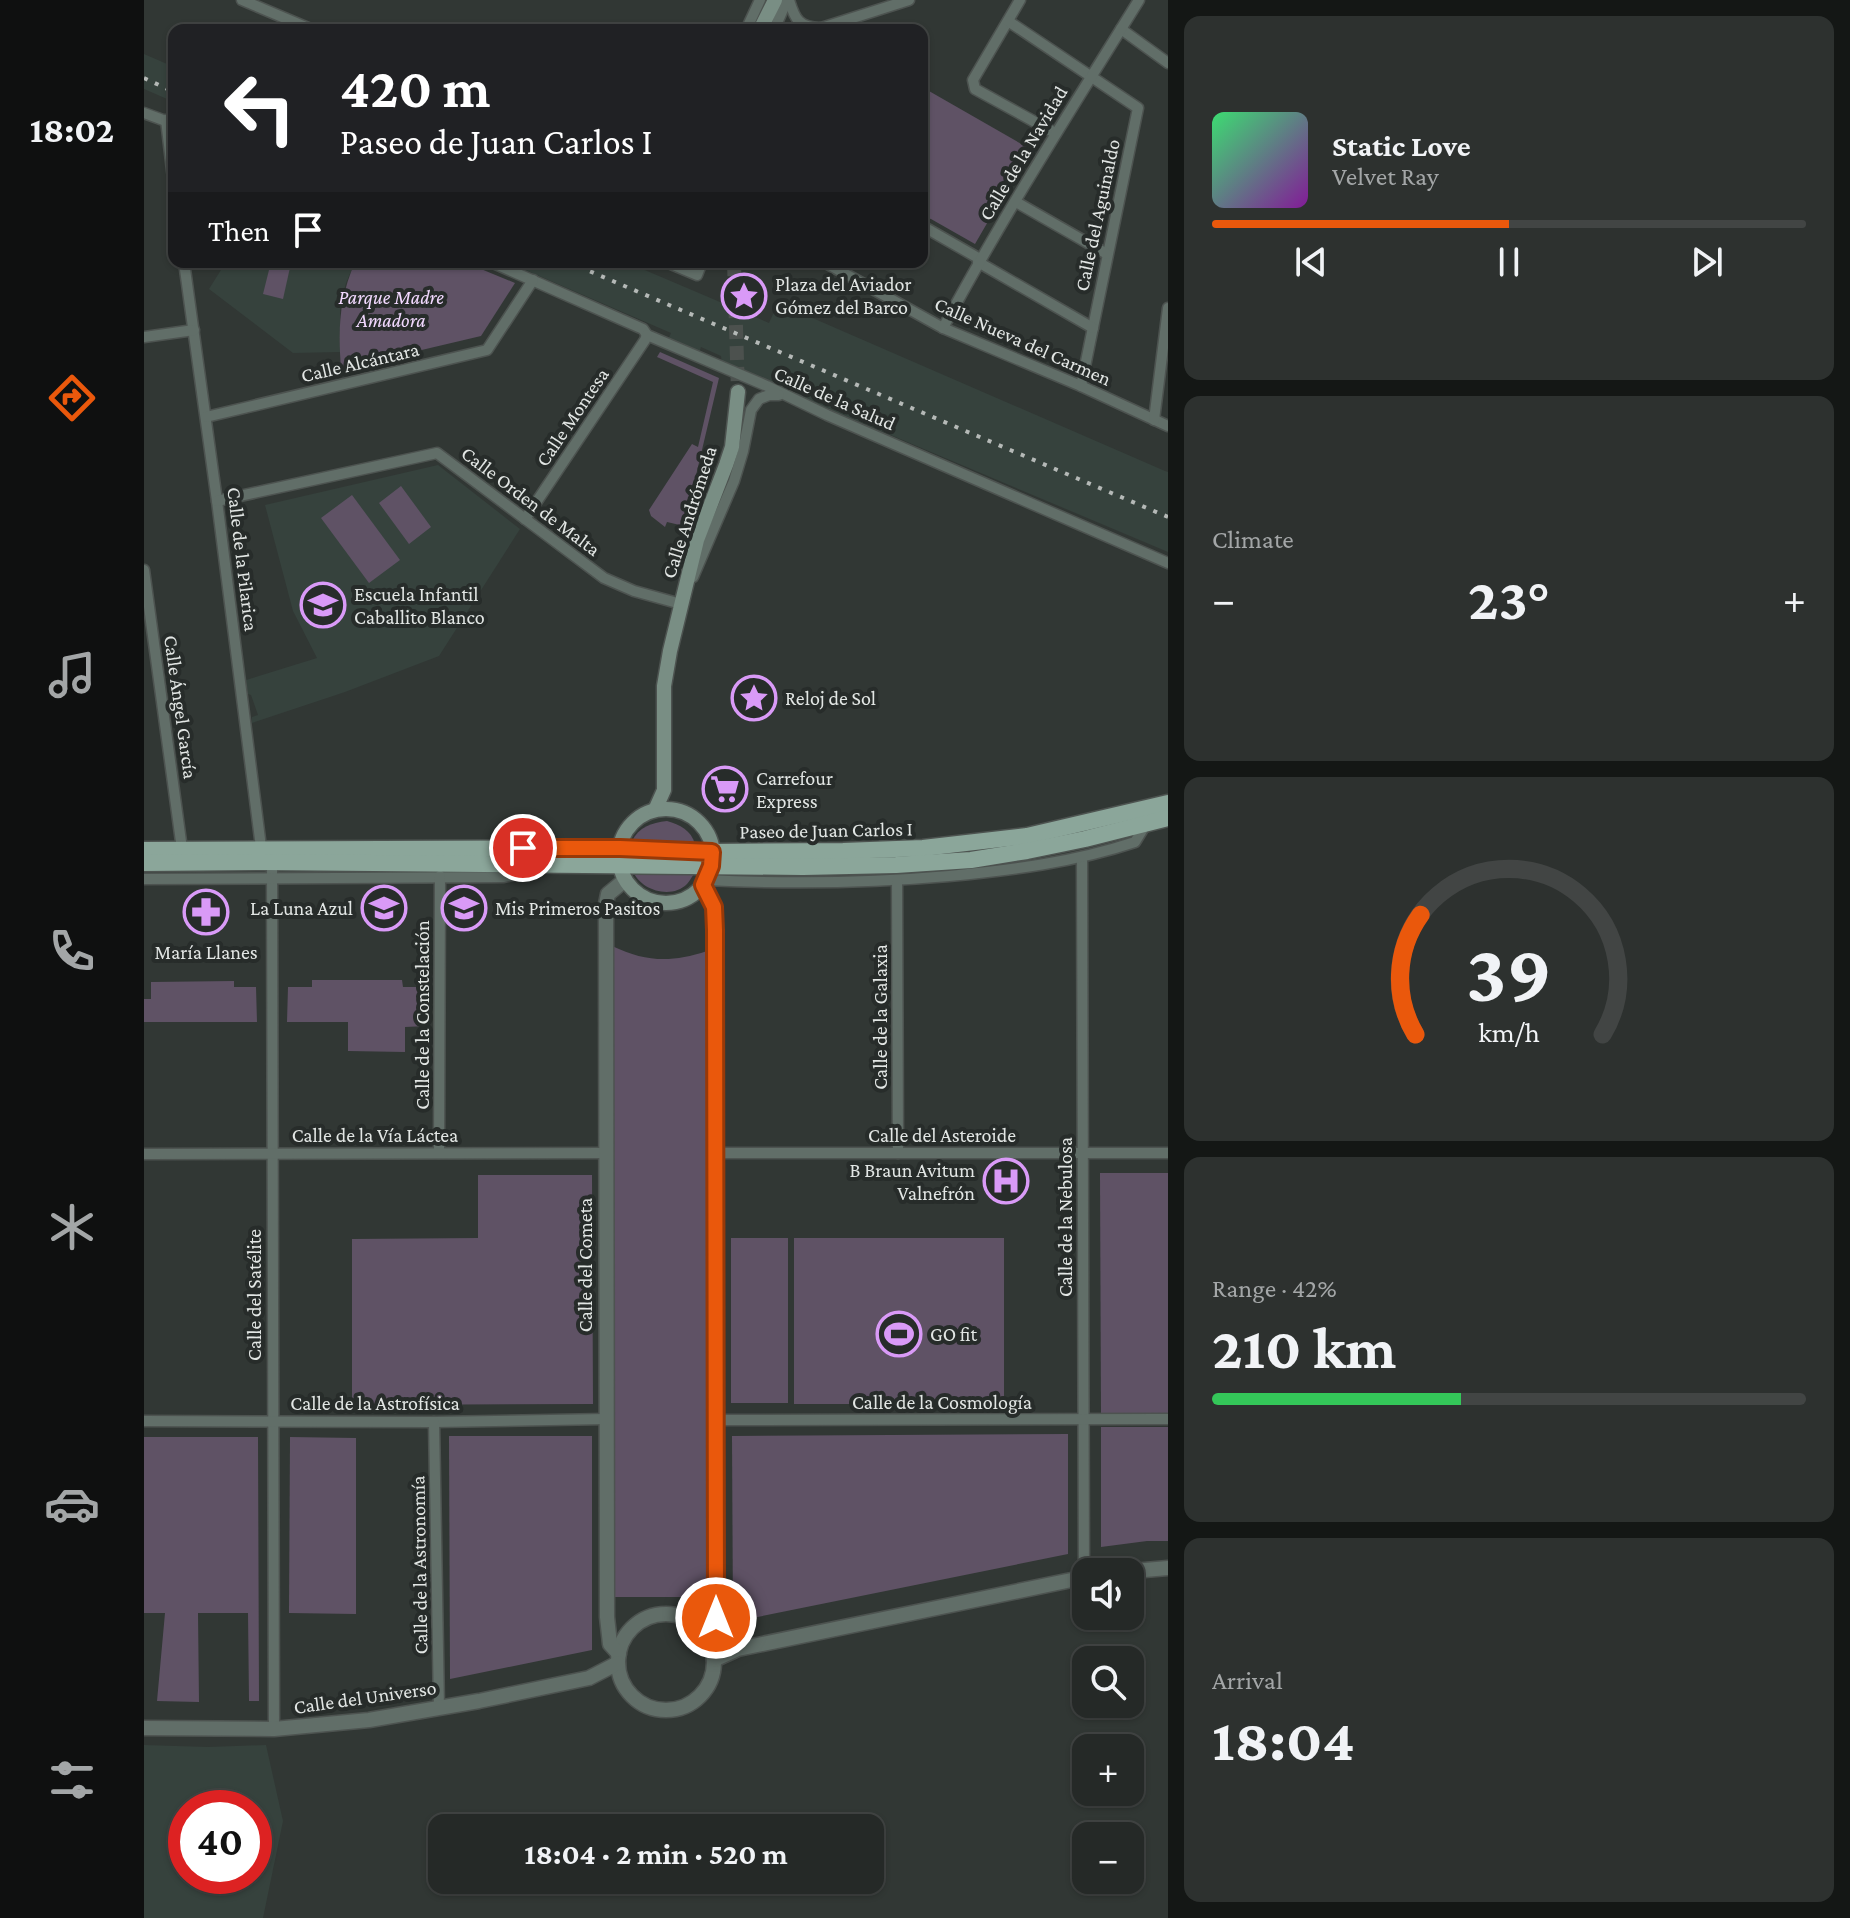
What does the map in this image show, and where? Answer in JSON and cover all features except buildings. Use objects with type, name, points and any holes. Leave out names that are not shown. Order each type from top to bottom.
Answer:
[{"type":"main road","points":[[763,24],[775,0]]},
{"type":"main road","name":"Calle Andrómeda","points":[[674,810],[664,790],[664,686],[672,639],[697,540],[732,447],[738,392]]},
{"type":"main road","name":"Calle Andrómeda","points":[[655,810],[664,790]]},
{"type":"main road","name":"Paseo de Juan Carlos I","points":[[708,871],[868,851],[1027,836],[1168,803]]},
{"type":"main road","points":[[655,810],[674,810],[687,814],[704,829],[708,871],[694,894],[676,902],[658,903],[639,895],[621,864],[625,833],[631,825],[655,810]]},
{"type":"main road","name":"Paseo de Juan Carlos I","points":[[144,863],[621,864],[708,871],[896,865],[971,860],[1063,844],[1168,818]]},
{"type":"main road","name":"Paseo de Juan Carlos I","points":[[144,850],[182,849],[267,863],[621,864]]},
{"type":"street","points":[[242,0],[299,24]]},
{"type":"street","points":[[749,24],[760,0]]},
{"type":"street","points":[[788,0],[801,24]]},
{"type":"street","points":[[777,24],[788,0]]},
{"type":"street","points":[[834,24],[909,0]]},
{"type":"street","points":[[1020,0],[973,80],[975,89],[1055,133]]},
{"type":"street","name":"Calle de la Navidad","points":[[943,328],[1055,133],[1139,0]]},
{"type":"street","points":[[1008,21],[1090,76]]},
{"type":"street","points":[[1121,29],[1168,63]]},
{"type":"street","name":"Calle del Aguinaldo","points":[[1081,386],[1138,108],[1090,76]]},
{"type":"street","points":[[144,113],[168,121]]},
{"type":"street","points":[[1016,202],[1107,254]]},
{"type":"street","points":[[928,229],[1093,328]]},
{"type":"street","name":"Calle de la Pilarica","points":[[185,268],[267,863]]},
{"type":"street","name":"Calle de la Salud","points":[[505,268],[643,329],[647,335],[1168,563]]},
{"type":"street","points":[[680,268],[697,275],[700,268]]},
{"type":"street","name":"Calle Nueva del Carmen","points":[[839,268],[943,328],[1168,426]]},
{"type":"street","name":"Calle Alcántara","points":[[206,417],[487,350],[533,280]]},
{"type":"street","points":[[1154,420],[1168,308]]},
{"type":"street","points":[[144,337],[194,330]]},
{"type":"street","name":"Calle Montesa","points":[[525,519],[647,335]]},
{"type":"street","name":"Calle Andrómeda","points":[[682,600],[734,481],[751,410],[764,396],[787,397]]},
{"type":"street","name":"Calle Orden de Malta","points":[[217,501],[437,453],[604,578],[634,591],[682,600]]},
{"type":"street","name":"Calle Ángel García","points":[[144,570],[149,644],[182,849]]},
{"type":"street","name":"Paseo de Juan Carlos I","points":[[708,871],[809,882],[897,880],[983,873],[1082,857],[1135,842],[1146,824]]},
{"type":"street","name":"Calle de la Nebulosa","points":[[1082,857],[1085,1558]]},
{"type":"street","points":[[144,879],[267,863],[440,876],[504,877],[517,874],[530,863]]},
{"type":"street","name":"Calle del Satélite","points":[[267,863],[274,1729]]},
{"type":"street","name":"Calle del Cometa","points":[[618,1659],[607,1631],[605,1153],[606,904],[621,864]]},
{"type":"street","points":[[708,871],[714,907],[716,1153],[717,1608],[711,1648],[712,1674],[698,1698],[676,1709],[652,1708],[641,1703],[624,1684],[618,1659],[622,1642],[638,1623],[649,1617],[661,1614],[685,1618],[696,1625],[711,1648]]},
{"type":"street","name":"Calle de la Constelación","points":[[439,1153],[440,876]]},
{"type":"street","name":"Calle de la Galaxia","points":[[897,880],[898,1153]]},
{"type":"street","name":"Calle de la Vía Láctea","points":[[144,1154],[605,1153]]},
{"type":"street","name":"Calle del Asteroide","points":[[716,1153],[1168,1153]]},
{"type":"street","name":"Calle de la Astrofísica","points":[[144,1421],[606,1419]]},
{"type":"street","name":"Calle de la Cosmología","points":[[716,1420],[1168,1419]]},
{"type":"street","name":"Calle de la Astronomía","points":[[434,1422],[439,1708]]},
{"type":"street","points":[[1144,1570],[1168,1568]]},
{"type":"street","points":[[711,1648],[738,1649],[1072,1580]]},
{"type":"street","name":"Calle del Universo","points":[[589,1678],[618,1659]]},
{"type":"street","name":"Calle del Universo","points":[[144,1728],[274,1729],[408,1714],[589,1678],[624,1684]]},
{"type":"shaded area","points":[[144,54],[168,64],[168,99],[144,89]]},
{"type":"shaded area","points":[[222,268],[352,268],[340,306],[340,352],[293,353],[209,289]]},
{"type":"shaded area","points":[[521,268],[640,268],[769,323],[778,303],[1168,472],[1168,552],[722,364],[721,356],[701,347],[699,353],[668,340],[671,333]]},
{"type":"shaded area","points":[[438,465],[520,529],[439,656],[252,723],[252,717],[258,715],[248,694],[246,680],[317,658],[293,611],[265,505]]},
{"type":"shaded area","points":[[144,1745],[266,1745],[283,1821],[272,1874],[272,1790],[168,1790],[168,1894],[268,1894],[263,1918],[144,1918]]},
{"type":"green space","points":[[928,90],[1030,149],[975,244],[928,218]]},
{"type":"green space","points":[[270,268],[290,268],[283,299],[263,294]]},
{"type":"green space","name":"Parque Madre Amadora","points":[[353,268],[479,268],[515,283],[481,336],[341,369],[341,314]]},
{"type":"green space","points":[[660,352],[719,378],[684,526],[667,522],[665,527],[651,516],[649,510],[692,444],[698,447],[713,382],[657,357]]},
{"type":"green space","points":[[401,486],[431,527],[409,544],[379,503]]},
{"type":"green space","points":[[352,495],[400,560],[369,583],[321,518]]},
{"type":"green space","points":[[667,821],[684,829],[695,844],[632,841],[646,826]]},
{"type":"green space","points":[[633,871],[695,873],[680,889],[665,892],[649,888]]},
{"type":"green space","points":[[612,946],[659,959],[682,958],[707,951],[709,1597],[613,1597]]},
{"type":"green space","points":[[312,980],[402,980],[403,987],[427,987],[427,1026],[405,1027],[405,1052],[348,1051],[348,1022],[287,1022],[288,987],[312,987]]},
{"type":"green space","points":[[234,981],[234,987],[256,987],[257,1022],[144,1022],[144,999],[151,999],[151,982]]},
{"type":"green space","points":[[1100,1173],[1168,1173],[1168,1413],[1101,1413]]},
{"type":"green space","points":[[478,1175],[592,1175],[593,1404],[352,1405],[352,1239],[478,1238]]},
{"type":"green space","points":[[731,1238],[788,1238],[788,1403],[731,1403]]},
{"type":"green space","name":"GO fit","points":[[794,1238],[1004,1238],[1004,1404],[794,1404]]},
{"type":"green space","points":[[1101,1427],[1168,1427],[1168,1541],[1101,1547]]},
{"type":"green space","points":[[1068,1434],[1068,1554],[733,1622],[732,1436]]},
{"type":"green space","points":[[449,1436],[592,1436],[592,1650],[450,1679]]},
{"type":"green space","points":[[144,1437],[258,1437],[259,1701],[249,1701],[248,1613],[198,1613],[199,1702],[157,1701],[165,1613],[144,1613]]},
{"type":"green space","points":[[290,1437],[356,1438],[356,1614],[289,1613]]},
{"type":"tunnel","points":[[734,268],[738,392]]},
{"type":"railway","points":[[144,78],[168,89]]},
{"type":"railway","points":[[582,268],[1168,517]]},
{"type":"place","name":"Plaza del Aviador Gómez del Barco","points":[[744,296]]},
{"type":"place","name":"Escuela Infantil Caballito Blanco","points":[[323,605]]},
{"type":"place","name":"Reloj de Sol","points":[[754,698]]},
{"type":"place","name":"Carrefour Express","points":[[725,789]]},
{"type":"place","name":"La Luna Azul","points":[[384,908]]},
{"type":"place","name":"Mis Primeros Pasitos","points":[[464,908]]},
{"type":"place","name":"María Llanes","points":[[206,912]]},
{"type":"place","name":"B Braun Avitum Valnefrón","points":[[1006,1181]]},
{"type":"place","name":"GO fit","points":[[899,1334]]},
{"type":"route","points":[[523,848],[712,852],[711,866],[703,885],[714,907],[715,930],[716,1618]]}]
